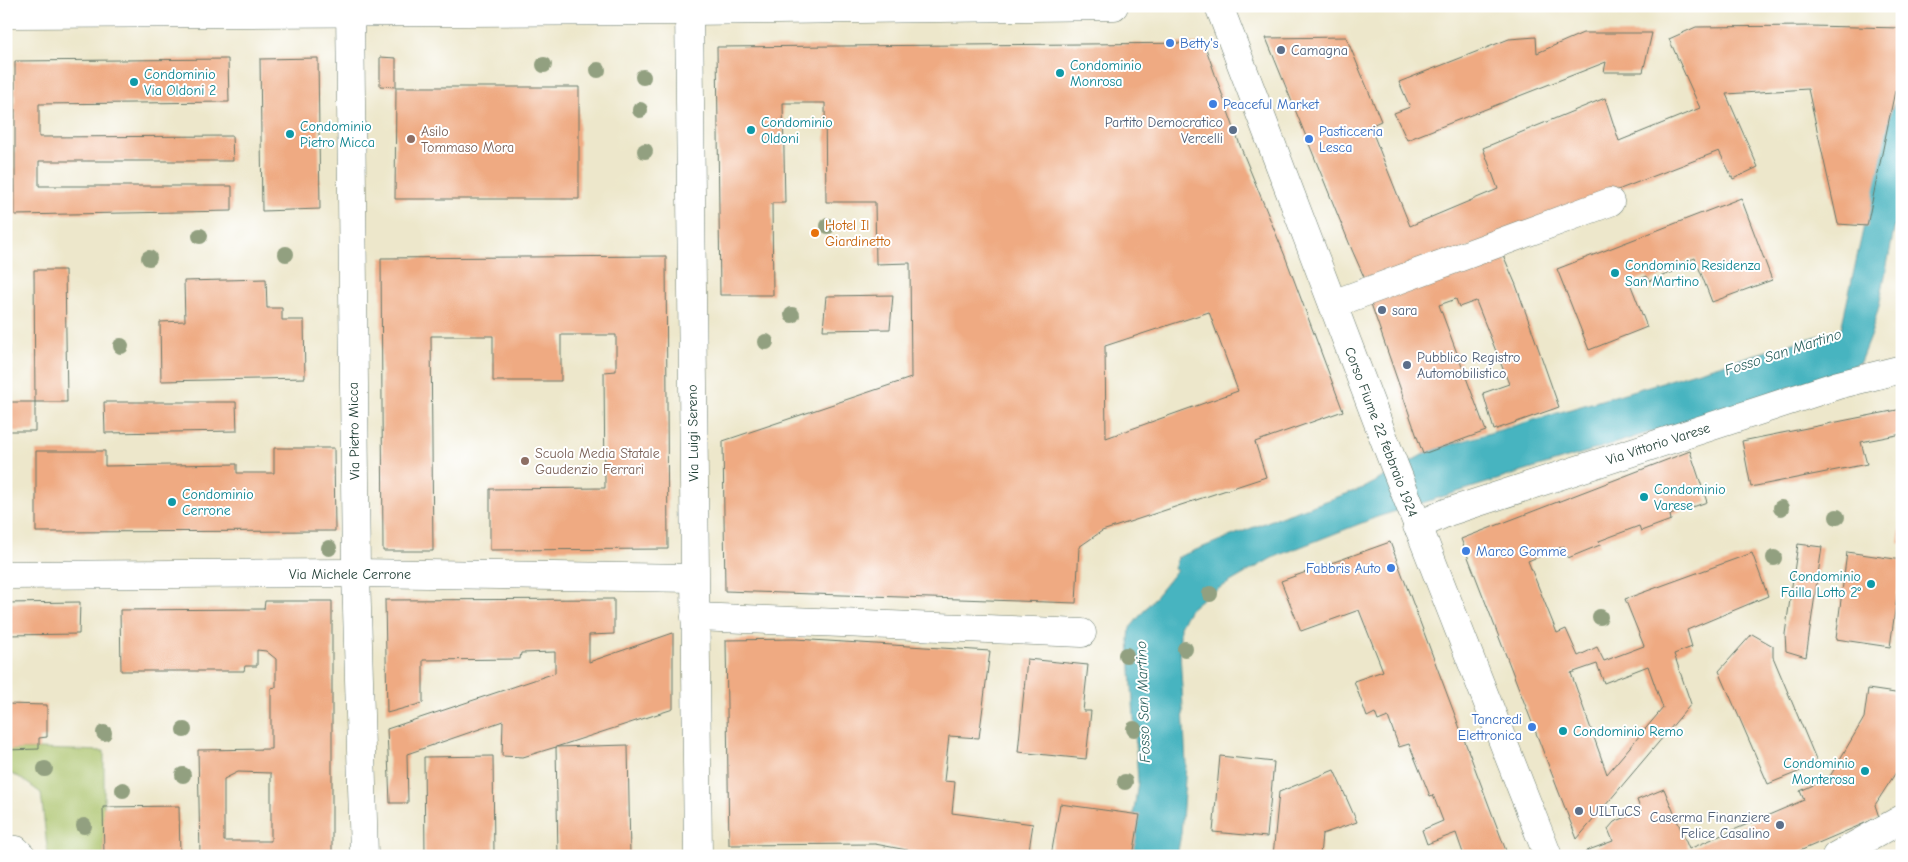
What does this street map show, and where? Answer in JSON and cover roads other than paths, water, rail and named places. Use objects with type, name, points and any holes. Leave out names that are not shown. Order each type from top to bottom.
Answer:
[{"type":"street","points":[[6,14],[350,9],[1114,6]]},
{"type":"street","name":"Corso Fiume 22 febbraio 1924","points":[[1219,6],[1413,516],[1548,856]]},
{"type":"street","name":"Via Pietro Micca","points":[[350,9],[356,574],[364,856]]},
{"type":"street","name":"Via Luigi Sereno","points":[[689,9],[698,856]]},
{"type":"street","points":[[1333,304],[1610,202]]},
{"type":"street","name":"Via Vittorio Varese","points":[[1413,516],[1448,512],[1838,385],[1902,369]]},
{"type":"street","name":"Via Michele Cerrone","points":[[6,575],[356,574],[694,578]]},
{"type":"street","points":[[695,617],[1082,633]]},
{"type":"street","points":[[1836,856],[1902,819]]},
{"type":"street","points":[[6,849],[16,850],[22,856]]},
{"type":"water","name":"Fosso San Martino","points":[[1902,92],[1902,206],[1896,220],[1879,306],[1860,362],[1851,367],[1677,424],[1377,517],[1272,558],[1204,597],[1190,609],[1180,626],[1186,765],[1181,834],[1177,856],[1128,856],[1138,781],[1129,639],[1130,628],[1177,570],[1174,569],[1178,557],[1272,520],[1366,487],[1429,451],[1841,329],[1889,113]]},
{"type":"place","name":"Betty's","points":[[1170,43]]},
{"type":"place","name":"Camagna","points":[[1281,50]]},
{"type":"place","name":"Condominio Monrosa","points":[[1060,73]]},
{"type":"place","name":"Condominio Via Oldoni 2","points":[[134,82]]},
{"type":"place","name":"Peaceful Market","points":[[1213,104]]},
{"type":"place","name":"Condominio Oldoni","points":[[751,130]]},
{"type":"place","name":"Partito Democratico Vercelli","points":[[1233,130]]},
{"type":"place","name":"Condominio Pietro Micca","points":[[290,134]]},
{"type":"place","name":"Asilo Tommaso Mora","points":[[411,139]]},
{"type":"place","name":"Pasticceria Lesca","points":[[1309,139]]},
{"type":"place","name":"Hotel Il Giardinetto","points":[[815,233]]},
{"type":"place","name":"Condominio Residenza San Martino","points":[[1615,273]]},
{"type":"place","name":"sara","points":[[1382,310]]},
{"type":"place","name":"Pubblico Registro Automobilistico","points":[[1407,365]]},
{"type":"place","name":"Scuola Media Statale Gaudenzio Ferrari","points":[[525,461]]},
{"type":"place","name":"Condominio Varese","points":[[1644,497]]},
{"type":"place","name":"Condominio Cerrone","points":[[172,502]]},
{"type":"place","name":"Marco Gomme","points":[[1466,551]]},
{"type":"place","name":"Fabbris Auto","points":[[1391,568]]},
{"type":"place","name":"Condominio Failla Lotto 2°","points":[[1871,584]]},
{"type":"place","name":"Tancredi Elettronica","points":[[1532,727]]},
{"type":"place","name":"Condominio Remo","points":[[1563,731]]},
{"type":"place","name":"Condominio Monterosa","points":[[1865,771]]},
{"type":"place","name":"UILTuCS","points":[[1579,811]]},
{"type":"place","name":"Caserma Finanziere Felice Casalino","points":[[1780,825]]}]
